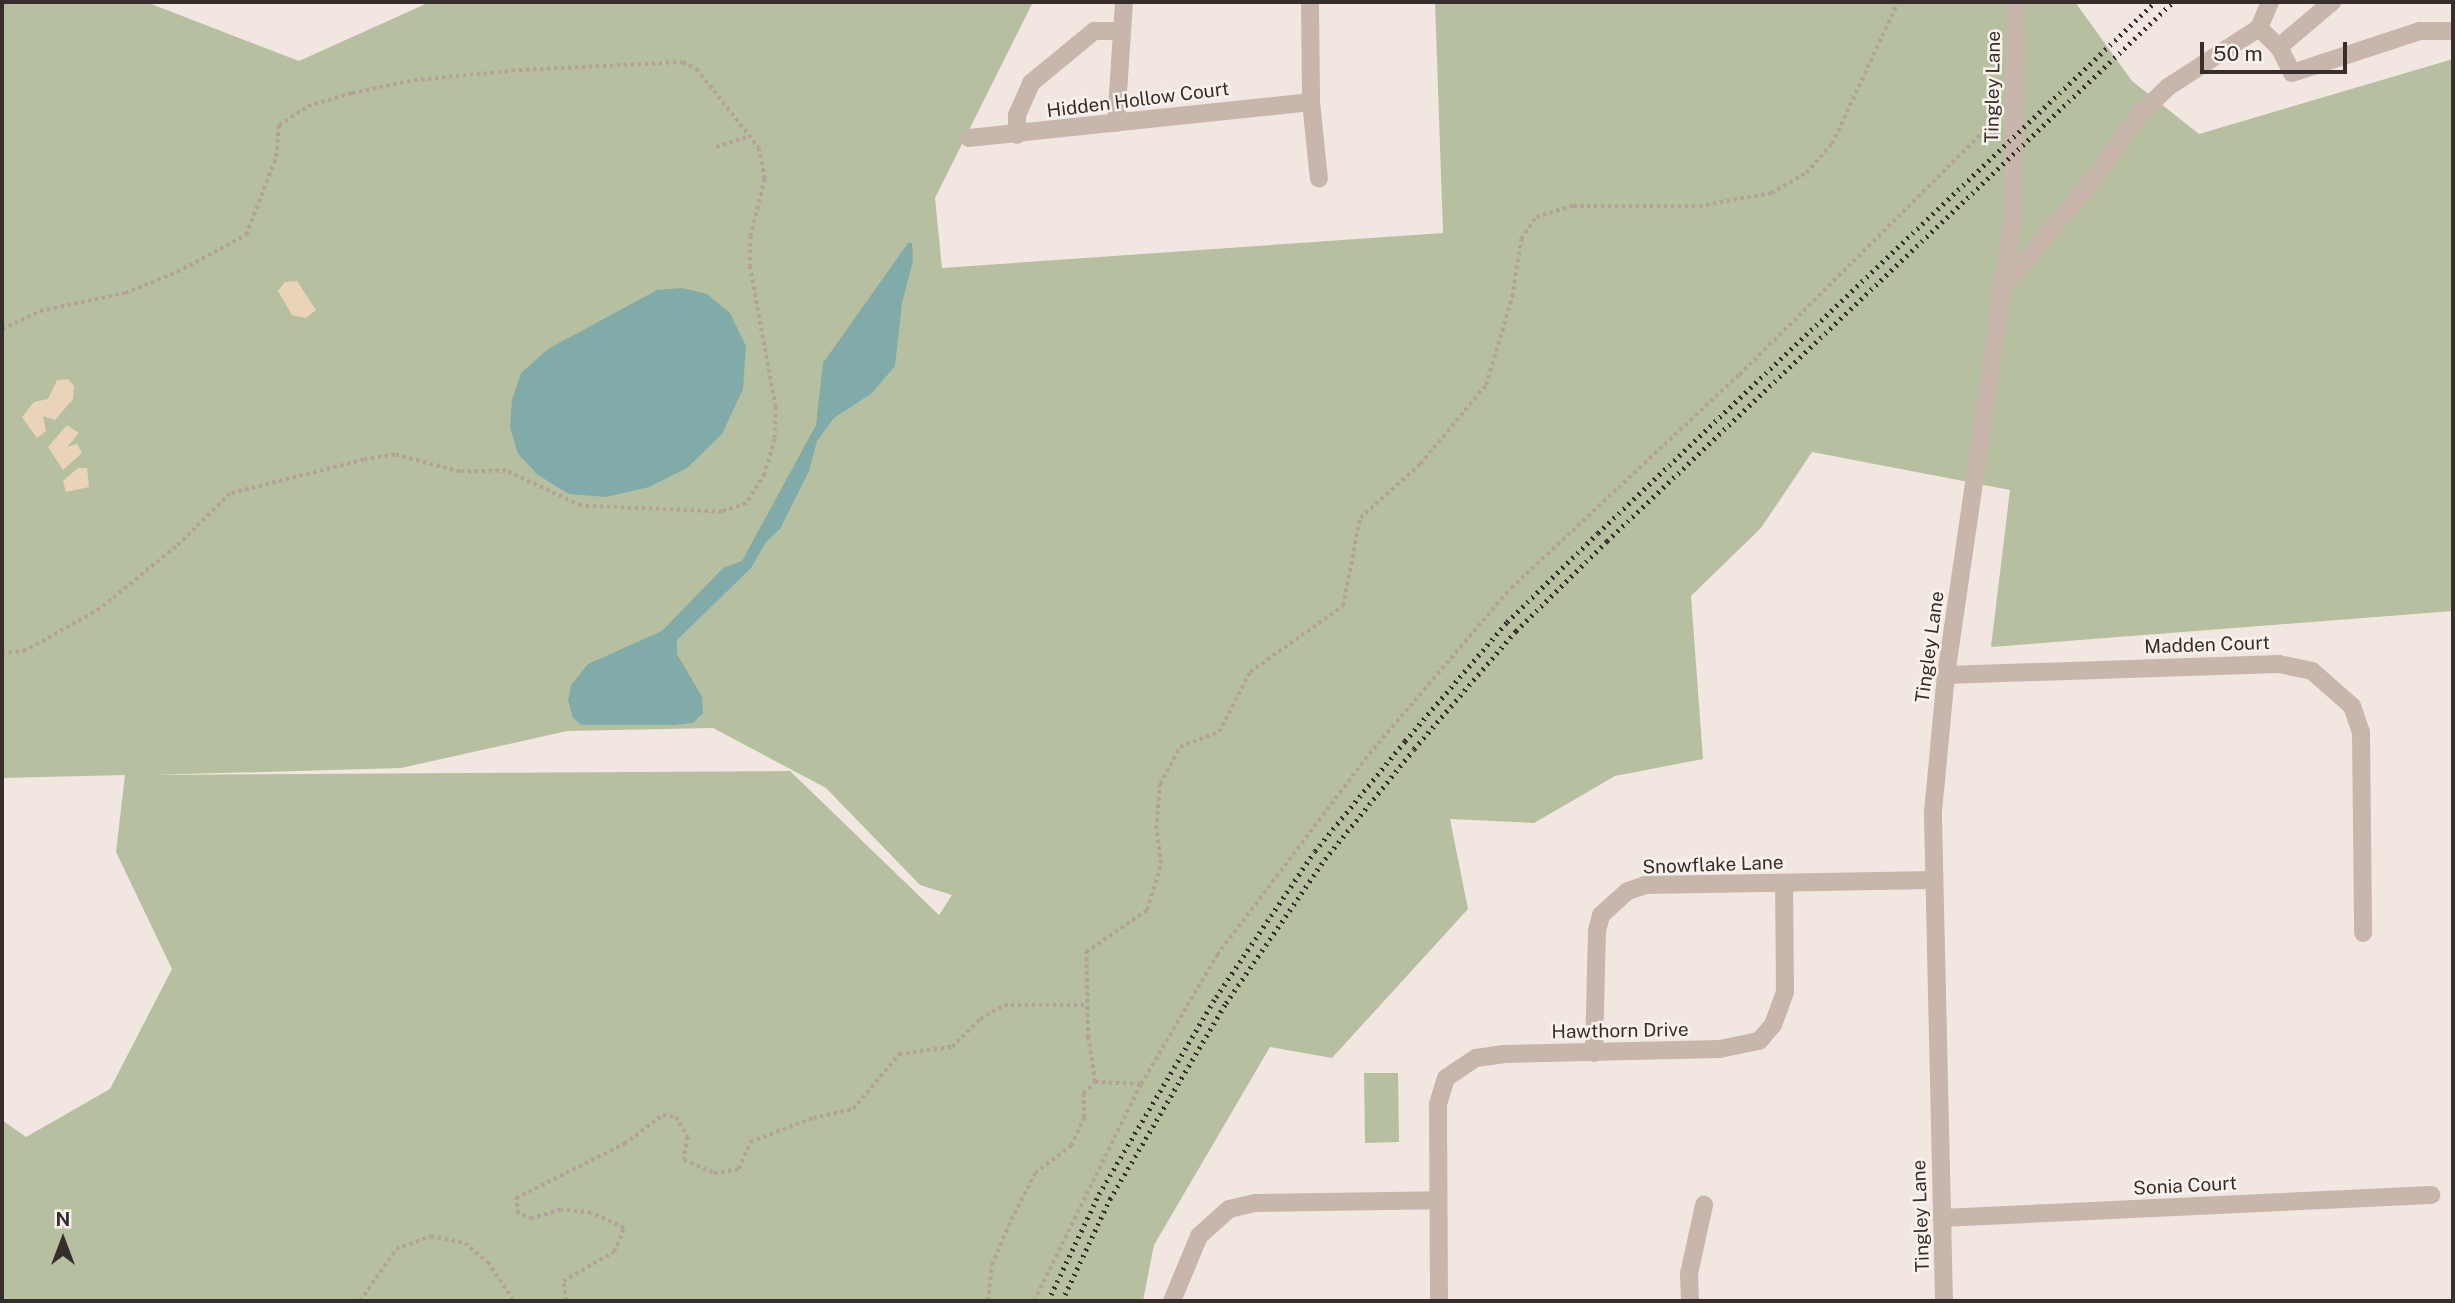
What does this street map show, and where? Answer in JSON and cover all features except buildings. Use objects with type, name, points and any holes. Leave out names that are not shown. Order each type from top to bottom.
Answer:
[{"type":"street","points":[[1116,123],[1124,2]]},
{"type":"street","points":[[1310,2],[1311,102],[1320,179]]},
{"type":"street","name":"Tingley Lane","points":[[1944,1301],[1933,812],[1946,675],[1983,437],[1999,291],[2012,224],[2016,2]]},
{"type":"street","points":[[1999,291],[2086,188],[2140,114],[2168,87],[2259,28],[2270,2]]},
{"type":"street","points":[[2279,47],[2332,2]]},
{"type":"street","points":[[2259,28],[2279,47],[2292,73],[2420,31],[2453,31]]},
{"type":"street","points":[[1017,135],[1017,115],[1031,83],[1094,31],[1121,31]]},
{"type":"street","name":"Hidden Hollow Court","points":[[969,138],[1311,102]]},
{"type":"street","name":"Madden Court","points":[[1946,675],[2279,664],[2312,671],[2353,706],[2361,732],[2363,933]]},
{"type":"street","name":"Snowflake Lane","points":[[1594,1053],[1597,931],[1612,902],[1646,885],[1934,880]]},
{"type":"street","name":"Hawthorn Drive","points":[[1439,1301],[1438,1104],[1446,1078],[1455,1069],[1476,1058],[1503,1054],[1720,1049],[1759,1041],[1773,1026],[1784,992],[1783,884]]},
{"type":"street","name":"Sonia Court","points":[[1942,1218],[2431,1195]]},
{"type":"street","points":[[1172,1301],[1199,1236],[1229,1209],[1256,1203],[1438,1200]]},
{"type":"street","points":[[1690,1301],[1690,1263],[1704,1205]]},
{"type":"path","points":[[1095,1082],[1087,1004],[1086,952],[1147,910],[1161,864],[1156,829],[1160,784],[1180,747],[1219,732],[1250,672],[1343,606],[1360,519],[1420,464],[1486,385],[1512,297],[1521,239],[1536,217],[1573,206],[1699,206],[1771,193],[1806,173],[1832,144],[1898,2]]},
{"type":"path","points":[[2,329],[40,311],[125,293],[177,272],[246,235],[276,157],[279,125],[308,106],[352,93],[414,80],[519,70],[683,62],[697,69],[759,148],[765,179],[751,236],[750,266],[776,407],[775,439],[765,474],[746,504],[722,512],[581,506],[506,471],[460,472],[395,455],[364,460],[230,494],[176,547],[100,609],[26,651],[2,654]]},
{"type":"path","points":[[1034,1301],[1140,1084],[1217,955],[1369,754],[1511,588],[1739,375],[2014,101]]},
{"type":"path","points":[[716,147],[750,136]]},
{"type":"path","points":[[566,1301],[563,1281],[614,1252],[624,1228],[591,1213],[561,1210],[532,1219],[518,1214],[516,1198],[624,1144],[663,1115],[676,1117],[688,1137],[684,1160],[714,1173],[739,1169],[750,1142],[853,1109],[899,1054],[952,1047],[980,1019],[1004,1004],[1087,1004]]},
{"type":"path","points":[[988,1301],[992,1265],[1008,1226],[1035,1173],[1071,1146],[1084,1118],[1083,1094],[1095,1082],[1140,1084]]},
{"type":"path","points":[[360,1301],[396,1249],[430,1236],[465,1243],[488,1262],[514,1301]]},
{"type":"green space","points":[[2,2],[146,2],[299,61],[430,2],[1033,2],[935,198],[942,268],[1443,233],[1435,2],[2075,2],[2132,81],[2199,134],[2453,59],[2453,611],[1991,647],[2010,490],[1812,452],[1761,528],[1691,596],[1703,759],[1615,776],[1534,823],[1450,819],[1468,909],[1332,1058],[1270,1047],[1154,1245],[1143,1301],[2,1301],[2,1120],[26,1137],[110,1089],[172,969],[116,852],[125,775],[2,778]],"holes":[[[713,728],[826,788],[920,885],[952,895],[939,915],[790,771],[152,775],[401,768],[567,731]]]},
{"type":"green space","points":[[1364,1073],[1398,1073],[1399,1142],[1365,1143]]},
{"type":"sand","points":[[297,281],[316,310],[306,318],[292,315],[278,291],[285,282]]},
{"type":"sand","points":[[68,379],[74,386],[73,399],[55,420],[43,416],[46,431],[37,438],[22,417],[34,402],[48,399],[57,380]]},
{"type":"sand","points":[[67,425],[79,433],[67,447],[77,444],[82,453],[63,470],[48,447]]},
{"type":"sand","points":[[78,468],[87,468],[89,487],[66,492],[63,481]]},
{"type":"water","points":[[908,243],[912,243],[913,261],[902,303],[895,366],[872,393],[834,418],[817,441],[809,471],[780,529],[766,542],[751,568],[677,640],[677,654],[702,697],[703,713],[693,723],[673,725],[582,725],[573,718],[568,700],[571,685],[588,664],[662,631],[723,568],[742,561],[816,425],[823,363]]},
{"type":"water","points":[[682,288],[707,294],[730,313],[746,346],[743,389],[722,434],[687,468],[649,487],[606,497],[569,494],[538,475],[518,454],[510,427],[512,400],[521,373],[548,349],[657,290]]},
{"type":"railway","points":[[1048,1301],[1099,1194],[1216,997],[1315,851],[1405,741],[1507,622],[2155,2]]},
{"type":"railway","points":[[1062,1301],[1110,1199],[1226,1003],[1325,859],[1414,749],[1516,631],[1607,541],[2173,2]]}]
